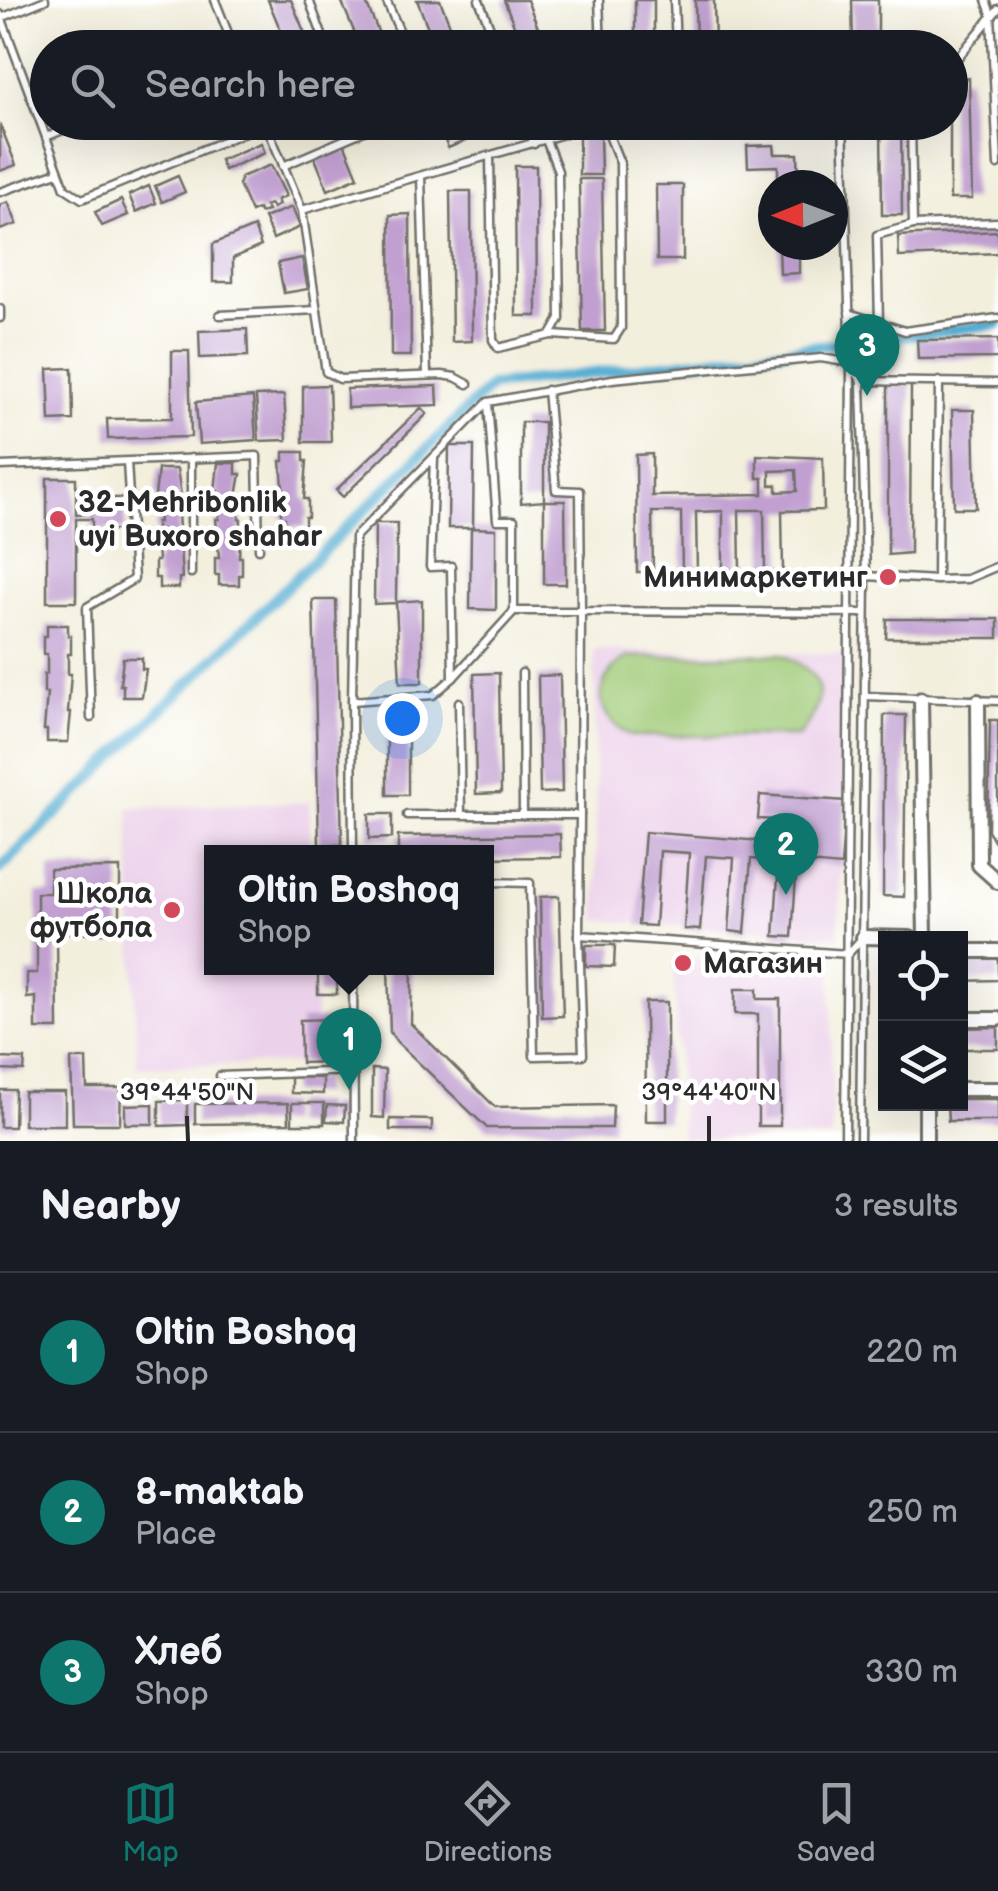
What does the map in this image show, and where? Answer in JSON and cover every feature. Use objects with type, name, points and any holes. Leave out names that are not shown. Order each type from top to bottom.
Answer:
[{"type":"street","points":[[921,700],[925,931]]},
{"type":"street","points":[[978,701],[979,865],[998,882]]},
{"type":"street","points":[[863,937],[878,937]]},
{"type":"street","points":[[968,951],[998,951]]},
{"type":"street","points":[[968,1019],[998,1019]]},
{"type":"street","points":[[968,1089],[998,1090]]},
{"type":"street","points":[[926,1111],[926,1141]]},
{"type":"lane","points":[[30,94],[1,16],[44,0]]},
{"type":"lane","points":[[215,0],[227,30]]},
{"type":"lane","points":[[309,0],[320,30]]},
{"type":"lane","points":[[386,0],[399,30]]},
{"type":"lane","points":[[479,0],[491,30]]},
{"type":"lane","points":[[599,0],[600,30]]},
{"type":"lane","points":[[674,0],[675,30]]},
{"type":"lane","points":[[986,0],[995,11],[998,165]]},
{"type":"lane","points":[[968,45],[995,11]]},
{"type":"lane","points":[[47,140],[65,188],[82,199],[225,140]]},
{"type":"lane","points":[[273,140],[302,210],[326,372],[334,378],[456,377],[468,384]]},
{"type":"lane","points":[[283,166],[345,140]]},
{"type":"lane","points":[[533,140],[534,144]]},
{"type":"lane","points":[[302,210],[546,140],[558,171],[560,319],[551,335]]},
{"type":"lane","points":[[490,156],[493,340],[498,348],[551,335],[614,339],[621,328],[620,163],[611,140]]},
{"type":"lane","points":[[844,140],[851,363],[845,1141]]},
{"type":"lane","points":[[912,140],[912,225]]},
{"type":"lane","points":[[0,192],[58,172]]},
{"type":"lane","points":[[421,176],[428,376]]},
{"type":"lane","points":[[879,324],[877,235],[912,225],[998,222]]},
{"type":"lane","points":[[0,309],[0,318]]},
{"type":"lane","points":[[220,316],[317,310]]},
{"type":"lane","points":[[849,313],[905,331],[998,318]]},
{"type":"lane","points":[[353,845],[355,537],[488,402],[612,380],[821,358],[851,363]]},
{"type":"lane","points":[[851,363],[861,380],[866,576],[860,1141]]},
{"type":"lane","points":[[861,380],[998,384]]},
{"type":"lane","points":[[937,580],[938,380]]},
{"type":"lane","points":[[494,882],[530,882],[534,1056],[583,1055],[579,935],[580,491],[556,490],[546,390]]},
{"type":"lane","points":[[352,701],[433,695],[514,612],[514,520],[497,520],[488,402]]},
{"type":"lane","points":[[0,466],[257,456],[259,549]]},
{"type":"lane","points":[[434,456],[430,567],[452,566],[453,678]]},
{"type":"lane","points":[[191,458],[191,573]]},
{"type":"lane","points":[[91,718],[87,607],[134,579],[127,462]]},
{"type":"lane","points":[[866,576],[967,579],[998,566]]},
{"type":"lane","points":[[514,612],[865,612]]},
{"type":"lane","points":[[522,673],[523,815]]},
{"type":"lane","points":[[865,696],[998,701]]},
{"type":"lane","points":[[459,702],[461,814]]},
{"type":"lane","points":[[407,815],[580,815]]},
{"type":"lane","points":[[579,935],[848,954]]},
{"type":"lane","points":[[848,954],[863,937]]},
{"type":"lane","points":[[353,975],[354,1141]]},
{"type":"lane","points":[[220,1076],[354,1071]]},
{"type":"shaded area","points":[[594,650],[844,654],[847,766],[838,937],[597,920]]},
{"type":"shaded area","name":"Школа футбола","points":[[309,802],[311,845],[204,845],[204,975],[314,975],[316,1020],[300,1021],[301,1063],[137,1067],[129,808]]},
{"type":"shaded area","points":[[673,958],[831,964],[832,1138],[682,1139]]},
{"type":"green space","points":[[780,654],[807,669],[818,688],[815,710],[798,736],[631,736],[604,709],[603,687],[607,677],[627,657]]},
{"type":"building","points":[[268,0],[291,0],[304,30],[280,30]]},
{"type":"building","points":[[341,0],[365,0],[378,30],[354,30]]},
{"type":"building","points":[[417,0],[440,0],[452,30],[429,30]]},
{"type":"building","points":[[504,0],[527,0],[539,30],[516,30]]},
{"type":"building","points":[[635,0],[654,0],[654,30],[635,30]]},
{"type":"building","points":[[695,0],[714,0],[715,30],[696,30]]},
{"type":"building","points":[[852,0],[878,0],[878,30],[853,30]]},
{"type":"building","points":[[968,78],[972,199],[950,199],[950,140],[968,140]]},
{"type":"building","points":[[0,124],[16,165],[0,171]]},
{"type":"building","points":[[445,140],[468,140],[448,148]]},
{"type":"building","points":[[579,140],[600,140],[601,175],[579,175]]},
{"type":"building","points":[[881,140],[901,140],[902,215],[882,215]]},
{"type":"building","points":[[261,143],[265,153],[224,170],[220,160]]},
{"type":"building","points":[[344,143],[358,177],[328,190],[314,156]]},
{"type":"building","points":[[774,145],[775,154],[798,154],[799,170],[748,167],[747,146]]},
{"type":"building","points":[[271,165],[286,196],[277,200],[279,205],[273,208],[270,204],[265,206],[268,211],[251,212],[239,185],[241,177]]},
{"type":"building","points":[[515,166],[536,166],[537,316],[516,316]]},
{"type":"building","points":[[178,176],[185,192],[162,202],[155,186]]},
{"type":"building","points":[[579,179],[602,179],[605,331],[582,331]]},
{"type":"building","points":[[656,185],[683,185],[683,260],[657,260]]},
{"type":"building","points":[[149,186],[156,203],[136,212],[129,195]]},
{"type":"building","points":[[450,191],[471,191],[472,341],[452,342]]},
{"type":"building","points":[[121,200],[128,215],[102,226],[95,212]]},
{"type":"building","points":[[8,202],[17,224],[0,230],[0,205]]},
{"type":"building","points":[[292,207],[300,227],[273,239],[264,218]]},
{"type":"building","points":[[410,214],[411,356],[391,356],[390,215]]},
{"type":"building","points":[[254,227],[261,246],[233,258],[233,282],[213,282],[213,244]]},
{"type":"building","points":[[998,231],[998,253],[899,257],[898,236]]},
{"type":"building","points":[[302,258],[308,289],[284,293],[278,263]]},
{"type":"building","points":[[780,260],[799,260],[799,273],[780,274]]},
{"type":"building","points":[[247,329],[248,356],[200,358],[199,331]]},
{"type":"building","points":[[998,339],[998,358],[918,359],[917,340]]},
{"type":"building","points":[[172,351],[189,351],[191,437],[108,439],[107,419],[172,418]]},
{"type":"building","points":[[72,368],[73,420],[50,421],[48,369]]},
{"type":"building","points":[[911,384],[910,553],[888,555],[888,385]]},
{"type":"building","points":[[329,385],[331,442],[303,442],[303,386]]},
{"type":"building","points":[[437,386],[438,405],[347,408],[347,389]]},
{"type":"building","points":[[284,395],[287,440],[259,441],[256,396]]},
{"type":"building","points":[[253,397],[256,440],[199,444],[196,402]]},
{"type":"building","points":[[421,408],[427,414],[343,497],[336,490]]},
{"type":"building","points":[[952,410],[974,410],[976,508],[954,508]]},
{"type":"building","points":[[521,422],[544,422],[544,501],[521,503]]},
{"type":"building","points":[[449,446],[474,446],[473,528],[448,528]]},
{"type":"building","points":[[284,452],[304,452],[307,461],[305,527],[285,527],[285,518],[281,518]]},
{"type":"building","points":[[652,454],[652,496],[763,494],[763,478],[757,478],[757,455],[823,458],[824,510],[782,511],[783,571],[765,572],[764,510],[739,510],[740,570],[723,570],[723,511],[696,512],[697,572],[682,573],[681,512],[652,512],[653,572],[637,572],[636,455]],"holes":[[[796,470],[797,491],[777,492],[777,485],[770,485],[770,471]]]},
{"type":"building","points":[[218,463],[236,463],[236,474],[241,474],[236,502],[218,502]]},
{"type":"building","points":[[158,469],[177,469],[181,496],[177,496],[177,508],[158,508]]},
{"type":"building","points":[[47,478],[76,478],[76,514],[92,514],[92,498],[125,498],[125,530],[92,530],[92,519],[76,519],[76,602],[47,602]]},
{"type":"building","points":[[544,501],[565,501],[566,584],[544,584]]},
{"type":"building","points":[[219,510],[239,510],[239,585],[219,585],[219,575],[215,575]]},
{"type":"building","points":[[178,512],[182,578],[179,588],[159,588],[159,578],[155,578],[158,513]]},
{"type":"building","points":[[375,523],[397,523],[396,602],[422,600],[422,683],[400,683],[396,603],[374,604]]},
{"type":"building","points":[[471,528],[496,529],[496,610],[470,609]]},
{"type":"building","points":[[313,600],[336,600],[342,845],[319,845]]},
{"type":"building","points":[[887,619],[998,619],[998,638],[886,638]]},
{"type":"building","points":[[47,625],[68,625],[71,636],[68,742],[47,742],[44,730],[47,654],[43,654],[43,636],[47,636]]},
{"type":"building","points":[[123,658],[142,658],[142,669],[146,669],[142,697],[123,697]]},
{"type":"building","points":[[499,673],[501,793],[476,794],[474,674]]},
{"type":"building","points":[[560,675],[562,792],[540,793],[538,676]]},
{"type":"building","points":[[387,711],[408,711],[408,795],[387,795]]},
{"type":"building","points":[[884,715],[906,715],[904,897],[883,896]]},
{"type":"building","points":[[990,720],[998,720],[998,848],[988,830]]},
{"type":"building","points":[[760,795],[846,801],[841,866],[797,862],[792,937],[774,936],[779,861],[751,859],[745,933],[729,931],[734,858],[706,856],[700,930],[684,929],[689,853],[660,851],[655,926],[638,925],[645,832],[774,842],[776,820],[758,819]]},
{"type":"building","points":[[369,814],[392,814],[392,838],[369,839]]},
{"type":"building","points":[[560,834],[561,857],[494,858],[494,845],[398,845],[398,836]]},
{"type":"building","points":[[120,868],[120,933],[57,933],[58,1029],[36,1029],[36,997],[27,998],[27,973],[37,973],[37,893],[50,893],[50,869]]},
{"type":"building","points":[[559,896],[563,1016],[542,1017],[540,897]]},
{"type":"building","points":[[586,945],[615,945],[614,967],[586,966]]},
{"type":"building","points":[[998,958],[998,980],[968,981],[968,959]]},
{"type":"building","points":[[318,975],[337,975],[337,994],[318,994]]},
{"type":"building","points":[[388,975],[412,975],[411,1024],[495,1107],[613,1105],[612,1128],[487,1128],[390,1032]]},
{"type":"building","points":[[735,989],[757,989],[757,999],[780,999],[780,1126],[758,1126],[758,1014],[735,1014]]},
{"type":"building","points":[[645,1002],[667,1002],[667,1121],[646,1121]]},
{"type":"building","points":[[332,1019],[333,1062],[301,1063],[300,1020]]},
{"type":"building","points":[[998,1027],[998,1049],[968,1049],[968,1028]]},
{"type":"building","points":[[0,1058],[25,1059],[24,1071],[0,1070]]},
{"type":"building","points":[[71,1059],[86,1059],[87,1088],[121,1088],[120,1124],[73,1124]]},
{"type":"building","points":[[372,1069],[385,1070],[384,1118],[372,1117]]},
{"type":"building","points":[[291,1077],[323,1078],[323,1094],[291,1093]]},
{"type":"building","points":[[0,1090],[15,1090],[14,1127],[0,1127]]},
{"type":"building","points":[[24,1092],[65,1092],[65,1125],[24,1125]]},
{"type":"building","points":[[968,1099],[998,1099],[998,1121],[948,1121],[947,1111],[968,1111]]},
{"type":"building","points":[[187,1100],[187,1125],[159,1126],[159,1101]]},
{"type":"building","points":[[288,1103],[289,1123],[195,1124],[195,1104]]},
{"type":"building","points":[[292,1103],[324,1103],[324,1124],[292,1124]]},
{"type":"building","points":[[153,1104],[153,1124],[125,1124],[125,1105]]},
{"type":"building","points":[[327,1105],[345,1106],[344,1122],[326,1121]]},
{"type":"building","points":[[390,1119],[432,1120],[432,1130],[390,1130]]},
{"type":"waterway","points":[[0,869],[491,386],[998,324]]},
{"type":"place","name":"Хлеб","points":[[867,396]]},
{"type":"place","name":"32-Mehribonlik uyi Buxoro shahar","points":[[58,519]]},
{"type":"place","name":"Минимаркетинг","points":[[888,577]]},
{"type":"place","name":"8-maktab","points":[[786,895]]},
{"type":"place","name":"Школа футбола","points":[[172,910]]},
{"type":"place","name":"Магазин","points":[[683,963]]},
{"type":"place","name":"Oltin Boshoq","points":[[349,1090]]}]
